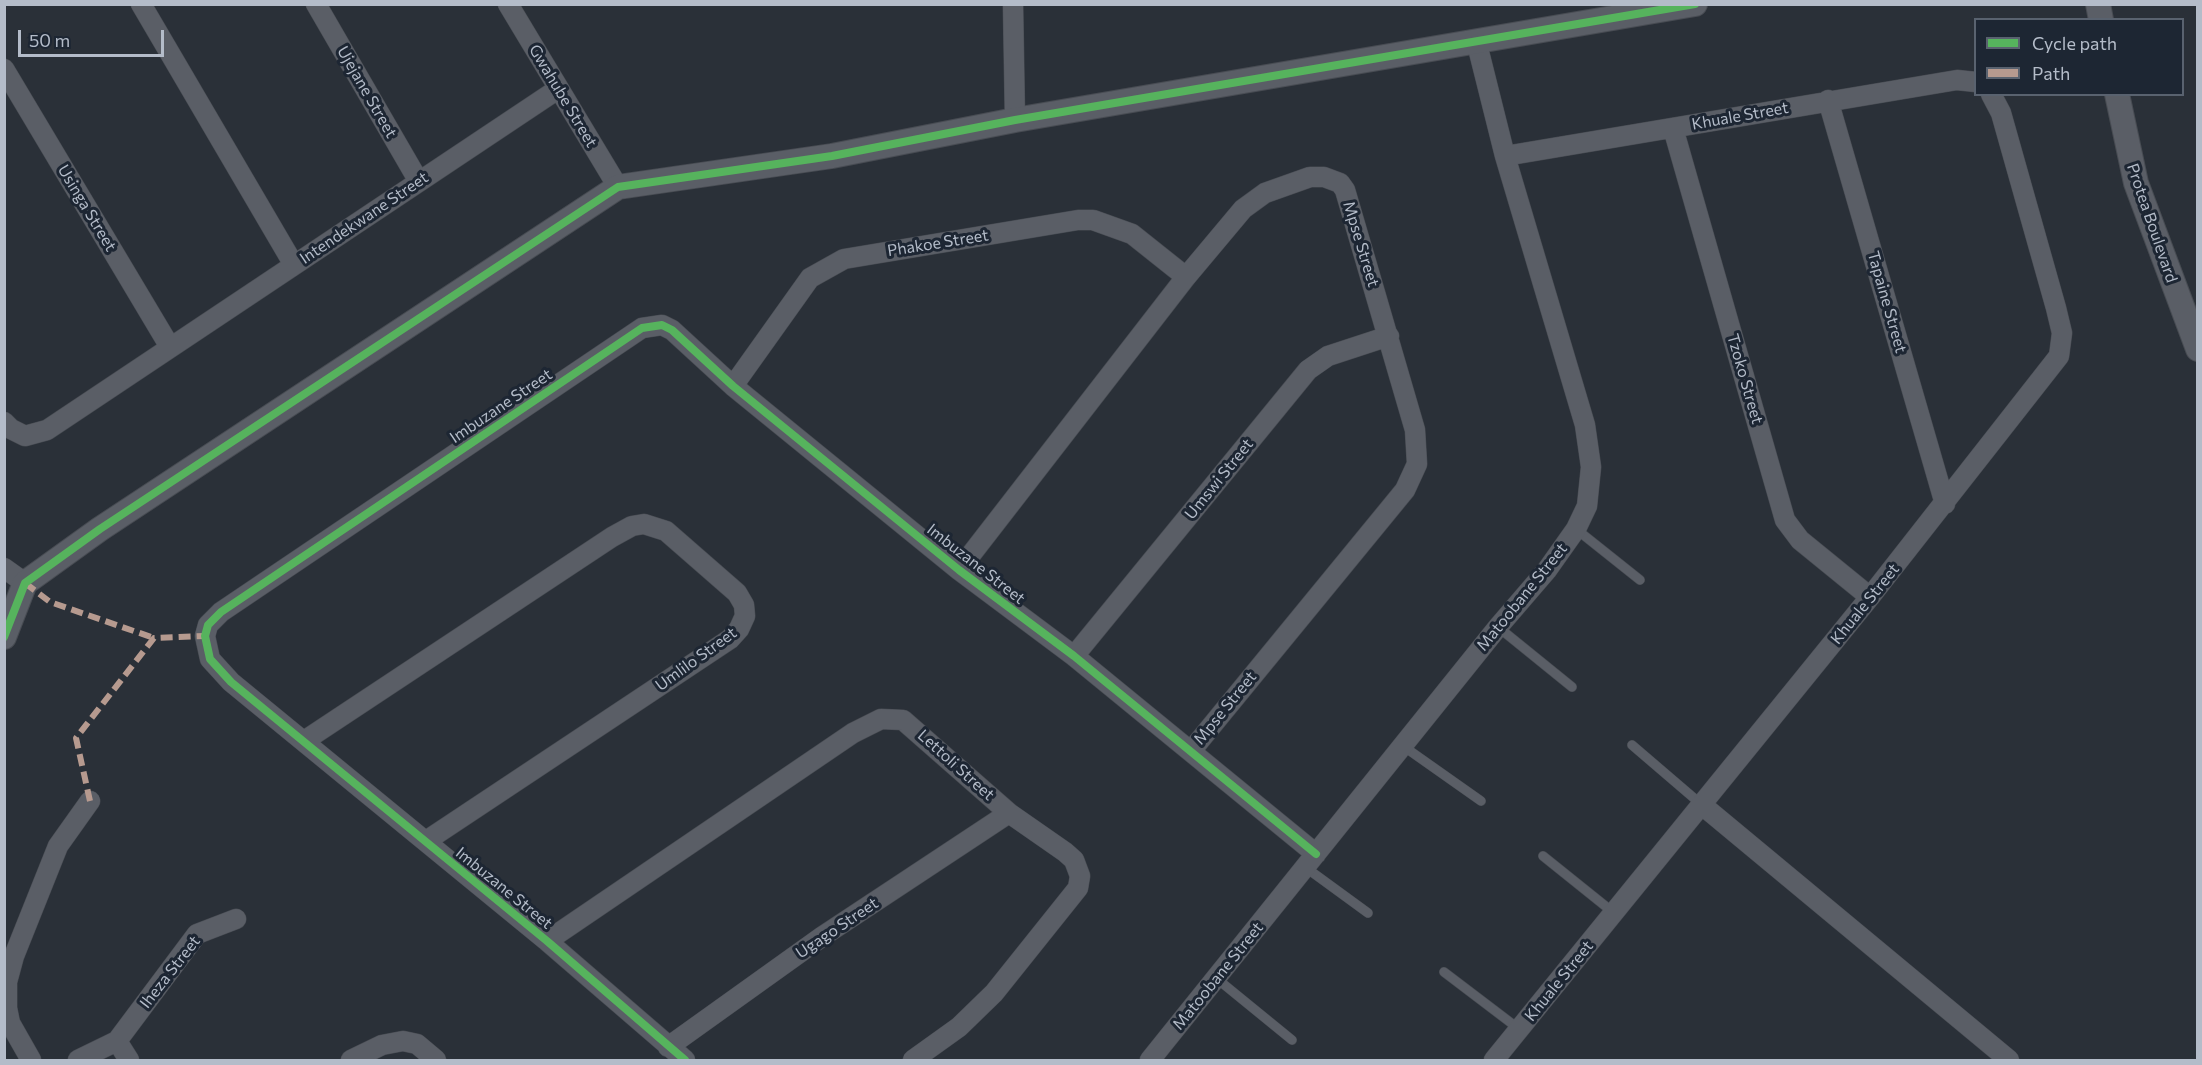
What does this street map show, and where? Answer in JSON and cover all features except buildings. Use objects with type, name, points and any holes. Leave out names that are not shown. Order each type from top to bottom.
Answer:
[{"type":"street","points":[[141,4],[294,265]]},
{"type":"street","name":"Ujejane Street","points":[[316,4],[418,180]]},
{"type":"street","name":"Gwahube Street","points":[[508,4],[618,187]]},
{"type":"street","points":[[1013,4],[1015,120]]},
{"type":"street","points":[[4,637],[25,583],[100,529],[618,187],[832,156],[1015,120],[1695,4]]},
{"type":"street","name":"Matoobane Street","points":[[1150,1060],[1498,627],[1547,570],[1576,529],[1590,494],[1591,454],[1585,425],[1505,156],[1476,40]]},
{"type":"street","name":"Usinga Street","points":[[4,69],[170,347]]},
{"type":"street","name":"Khuale Street","points":[[1505,156],[1828,100],[1957,80],[1974,82]]},
{"type":"street","name":"Intendekwane Street","points":[[170,347],[558,89]]},
{"type":"street","name":"Khuale Street","points":[[1494,1060],[1870,597],[2054,366],[2062,346],[2062,333],[2001,113],[1992,96]]},
{"type":"street","name":"Protea Boulevard","points":[[2117,96],[2136,183],[2198,349]]},
{"type":"street","name":"Tapaine Street","points":[[1828,100],[1945,504]]},
{"type":"street","name":"Tzoko Street","points":[[1672,128],[1785,520],[1800,540],[1870,597]]},
{"type":"street","name":"Mpse Street","points":[[958,570],[1186,277],[1253,200],[1279,186],[1310,177],[1334,179],[1345,190],[1415,430],[1418,456],[1414,474],[1405,490],[1191,751]]},
{"type":"street","name":"Phakoe Street","points":[[733,386],[810,278],[844,259],[1078,220],[1093,220],[1132,234],[1186,277]]},
{"type":"street","name":"Imbuzane Street","points":[[685,1060],[547,941],[231,682],[210,659],[205,636],[214,619],[642,328],[662,325],[672,330],[733,386],[958,570],[1074,656],[1191,751],[1311,861]]},
{"type":"street","name":"Umswi Street","points":[[1074,656],[1308,370],[1328,356],[1389,336]]},
{"type":"street","points":[[4,422],[19,435],[40,433],[170,347]]},
{"type":"street","name":"Umlilo Street","points":[[304,741],[632,526],[645,524],[666,531],[737,593],[744,605],[745,616],[739,629],[730,639],[426,842]]},
{"type":"street","points":[[4,568],[25,583]]},
{"type":"street","name":"Lettoli Street","points":[[547,941],[853,733],[881,719],[903,720],[912,724],[1009,813],[1074,860],[1080,876],[1078,888],[994,993],[958,1027],[913,1060]]},
{"type":"street","points":[[32,1060],[10,1023],[7,1008],[7,982],[14,956],[58,846],[90,801]]},
{"type":"street","points":[[1702,805],[2009,1060]]},
{"type":"street","name":"Ugago Street","points":[[668,1047],[823,936],[1009,813]]},
{"type":"street","name":"Iheza Street","points":[[117,1041],[197,934],[236,919]]},
{"type":"street","points":[[78,1060],[117,1041],[129,1060]]},
{"type":"street","points":[[351,1060],[382,1045],[403,1041],[417,1044],[436,1060]]},
{"type":"lane","points":[[1576,529],[1640,580]]},
{"type":"lane","points":[[1498,627],[1572,687]]},
{"type":"lane","points":[[1632,745],[1702,805]]},
{"type":"lane","points":[[1403,746],[1481,801]]},
{"type":"lane","points":[[1543,856],[1614,913]]},
{"type":"lane","points":[[1311,861],[1368,913]]},
{"type":"lane","points":[[1444,972],[1519,1029]]},
{"type":"lane","points":[[1216,978],[1292,1040]]},
{"type":"marked path","points":[[25,583],[50,602],[154,638]]},
{"type":"marked path","points":[[90,801],[76,738],[154,638],[205,636]]},
{"type":"cycle path","points":[[4,637],[25,583],[100,529],[618,187],[832,156],[1015,120],[1695,4]]},
{"type":"cycle path","points":[[685,1060],[547,941],[231,682],[210,659],[205,636],[208,625],[221,612],[642,328],[662,325],[672,330],[733,386],[959,570],[1074,656],[1316,854]]}]
